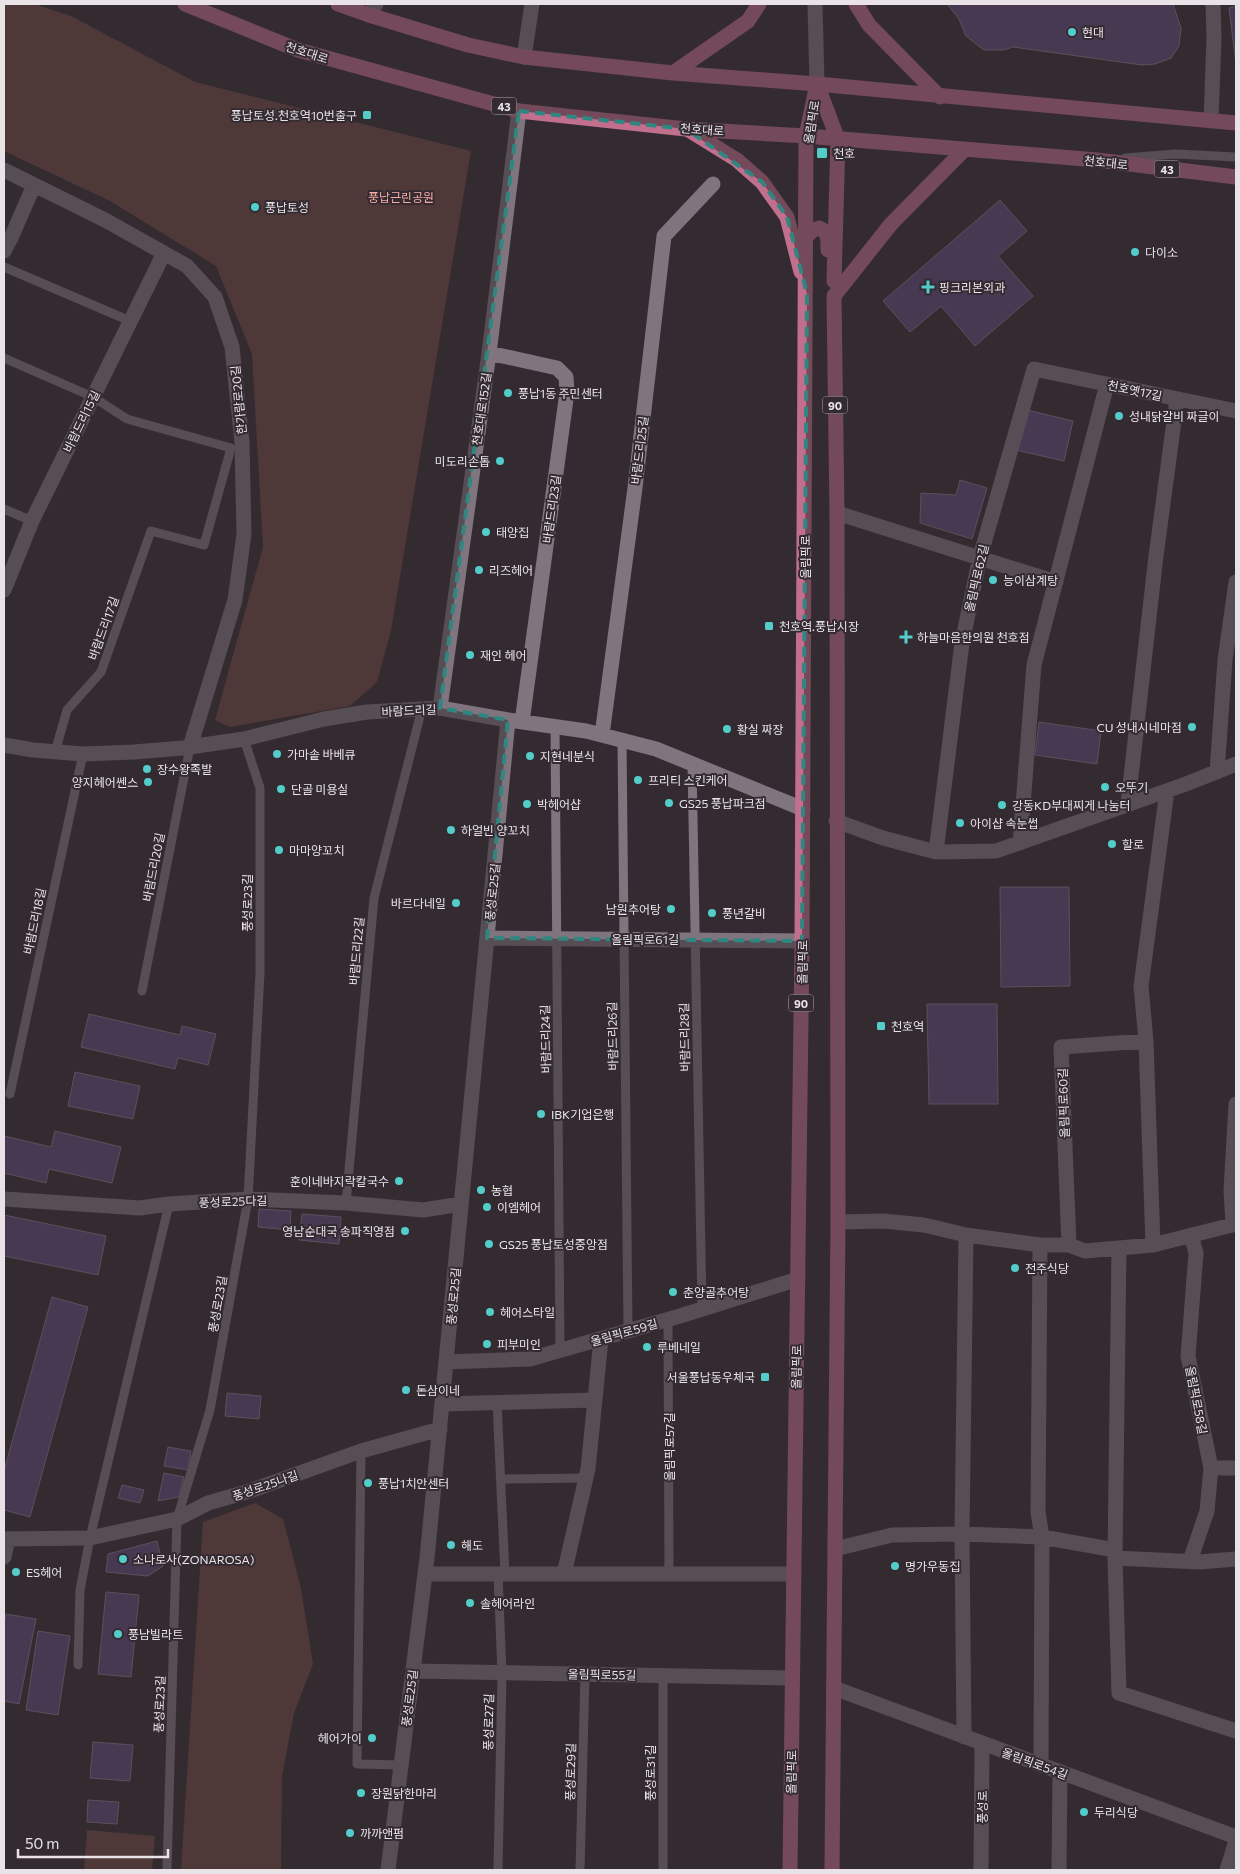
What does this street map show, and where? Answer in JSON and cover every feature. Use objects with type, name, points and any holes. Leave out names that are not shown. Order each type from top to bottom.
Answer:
[{"type":"main road","name":"천호대로","points":[[185,4],[298,50],[520,110],[686,129],[806,136],[1097,160],[1236,177]]},
{"type":"main road","points":[[338,4],[372,9],[468,45],[524,57],[673,73],[817,84],[940,97],[1236,123]]},
{"type":"main road","points":[[673,73],[748,21],[759,4]]},
{"type":"main road","points":[[856,4],[869,25],[940,97]]},
{"type":"main road","name":"올림픽로","points":[[790,1870],[802,940],[806,136],[817,84]]},
{"type":"main road","name":"올림픽로","points":[[817,84],[838,140],[834,288],[837,513],[838,1222],[832,1870]]},
{"type":"main road","points":[[686,129],[737,160],[762,182],[787,217],[806,294]]},
{"type":"main road","points":[[806,237],[819,228],[826,233],[828,238],[828,274],[834,288],[891,224],[965,150]]},
{"type":"street","points":[[524,57],[532,4]]},
{"type":"street","name":"올림픽로","points":[[815,4],[817,84]]},
{"type":"street","points":[[1211,121],[1214,37],[1213,4]]},
{"type":"street","name":"천호대로152길","points":[[440,708],[520,110]]},
{"type":"street","name":"한가람로20길","points":[[4,170],[105,220],[187,266],[215,297],[232,347],[244,534],[235,600],[190,747]]},
{"type":"street","name":"바람드리25길","points":[[602,735],[635,488],[664,236],[713,184]]},
{"type":"street","points":[[4,251],[8,236],[34,185]]},
{"type":"street","name":"바람드리15길","points":[[4,590],[32,521],[164,253]]},
{"type":"street","name":"바람드리23길","points":[[489,353],[557,368],[566,377],[567,392],[515,721]]},
{"type":"street","name":"천호옛17길","points":[[1034,369],[1236,411]]},
{"type":"street","name":"올림픽로62길","points":[[936,852],[962,643],[980,557],[1034,369]]},
{"type":"street","points":[[1020,843],[1034,665],[1108,384]]},
{"type":"street","points":[[1128,804],[1156,556],[1177,398]]},
{"type":"street","points":[[837,513],[1056,582]]},
{"type":"street","points":[[1217,772],[1226,660],[1236,582]]},
{"type":"street","name":"바람드리길","points":[[4,745],[83,754],[134,752],[190,747],[244,739],[324,719],[367,712],[440,708],[555,726],[602,735],[656,749],[803,809]]},
{"type":"street","name":"풍성로25길","points":[[388,1870],[425,1574],[487,938],[515,721]]},
{"type":"street","points":[[836,821],[883,838],[936,852],[996,851],[1167,791],[1236,764]]},
{"type":"street","points":[[1153,1245],[1146,1041],[1141,986],[1167,791]]},
{"type":"street","name":"올림픽로61길","points":[[487,938],[802,940]]},
{"type":"street","name":"올림픽로60길","points":[[1069,1245],[1061,1047],[1146,1041]]},
{"type":"street","points":[[838,1222],[883,1221],[924,1225],[966,1235],[1040,1245],[1069,1245],[1085,1251],[1153,1245],[1235,1224],[1231,1190],[1236,1104]]},
{"type":"street","name":"풍성로25다길","points":[[4,1199],[140,1208],[169,1204],[248,1199],[346,1203],[423,1210],[461,1204]]},
{"type":"street","points":[[964,1737],[962,1534],[966,1235]]},
{"type":"street","name":"올림픽로58길","points":[[1190,1561],[1207,1511],[1211,1468],[1188,1356],[1196,1253],[1191,1235]]},
{"type":"street","points":[[1040,1245],[1038,1512],[1042,1537],[1041,1765]]},
{"type":"street","points":[[1119,1248],[1115,1554],[1119,1693],[1236,1731]]},
{"type":"street","name":"올림픽로59길","points":[[446,1362],[530,1359],[668,1320],[798,1280]]},
{"type":"street","points":[[564,1574],[586,1478],[601,1339]]},
{"type":"street","points":[[442,1404],[595,1400]]},
{"type":"street","name":"풍성로25나길","points":[[6,1539],[90,1538],[176,1518],[208,1503],[250,1491],[361,1452],[440,1429]]},
{"type":"street","points":[[1211,1468],[1236,1468]]},
{"type":"street","points":[[835,1549],[892,1535],[962,1534],[1042,1537],[1115,1554],[1190,1561],[1236,1559]]},
{"type":"street","points":[[4,1557],[6,1539]]},
{"type":"street","points":[[425,1574],[794,1574]]},
{"type":"street","name":"올림픽로55길","points":[[413,1671],[792,1678]]},
{"type":"street","name":"올림픽로54길","points":[[834,1688],[1236,1837]]},
{"type":"street","name":"풍성로","points":[[981,1870],[982,1743]]},
{"type":"street","points":[[1059,1870],[1060,1772]]},
{"type":"street","points":[[1227,1870],[1236,1841]]},
{"type":"lane","points":[[1097,160],[1175,154],[1236,157]]},
{"type":"lane","points":[[4,267],[130,321]]},
{"type":"lane","points":[[4,358],[93,397],[127,418],[237,448]]},
{"type":"lane","name":"바람드리17길","points":[[55,752],[66,710],[101,672],[151,531],[204,545],[237,448]]},
{"type":"lane","points":[[4,509],[32,521]]},
{"type":"lane","name":"바람드리22길","points":[[346,1203],[374,898],[422,708]]},
{"type":"lane","name":"바람드리24길","points":[[555,726],[560,1351]]},
{"type":"lane","name":"풍성로23길","points":[[167,1870],[176,1518],[210,1410],[248,1199],[260,973],[260,788],[244,739]]},
{"type":"lane","name":"바람드리26길","points":[[622,740],[628,1331]]},
{"type":"lane","name":"바람드리20길","points":[[142,991],[190,747]]},
{"type":"lane","name":"바람드리18길","points":[[10,1094],[83,754]]},
{"type":"lane","name":"바람드리28길","points":[[692,764],[702,1309]]},
{"type":"lane","points":[[78,1665],[80,1590],[90,1538],[169,1204]]},
{"type":"lane","name":"올림픽로57길","points":[[668,1320],[669,1574]]},
{"type":"lane","name":"풍성로27길","points":[[497,1402],[501,1479],[502,1574],[498,1870]]},
{"type":"lane","points":[[361,1452],[357,1764],[401,1765]]},
{"type":"lane","points":[[501,1479],[586,1478]]},
{"type":"lane","name":"풍성로29길","points":[[580,1870],[585,1674]]},
{"type":"lane","name":"풍성로31길","points":[[663,1675],[663,1870]]},
{"type":"highlighted area","points":[[519,111],[686,129],[762,182],[787,217],[807,294],[802,941],[487,938],[508,720],[440,708]]},
{"type":"green space","name":"풍납근린공원","points":[[4,4],[34,4],[71,16],[195,82],[471,151],[391,631],[377,682],[350,706],[230,727],[215,720],[263,547],[252,354],[216,266],[110,201],[4,151]]},
{"type":"green space","points":[[255,1503],[283,1519],[301,1588],[313,1664],[294,1713],[282,1776],[281,1870],[181,1870],[203,1522]]},
{"type":"green space","points":[[87,1830],[155,1836],[152,1870],[84,1870]]},
{"type":"building","name":"현대","points":[[947,4],[1173,4],[1181,28],[1179,46],[1171,58],[1155,64],[1142,65],[1013,47],[1004,50],[984,50],[966,36],[959,19]]},
{"type":"building","points":[[1236,6],[1236,64],[1229,8]]},
{"type":"building","points":[[1000,200],[1027,231],[998,256],[1033,296],[975,346],[941,306],[910,332],[883,301]]},
{"type":"building","points":[[1027,410],[1073,421],[1064,461],[1016,450]]},
{"type":"building","points":[[960,480],[987,488],[972,539],[920,523],[921,493],[956,495]]},
{"type":"building","points":[[1039,722],[1101,731],[1097,764],[1035,755]]},
{"type":"building","points":[[1000,887],[1069,887],[1070,986],[1001,987]]},
{"type":"building","points":[[927,1004],[997,1004],[998,1104],[929,1104]]},
{"type":"building","points":[[89,1014],[180,1035],[182,1026],[216,1034],[208,1065],[178,1058],[175,1069],[81,1047]]},
{"type":"building","points":[[75,1072],[140,1086],[133,1119],[68,1106]]},
{"type":"building","points":[[55,1131],[121,1147],[112,1183],[49,1169],[46,1183],[4,1173],[4,1136],[51,1147]]},
{"type":"building","points":[[259,1209],[291,1211],[290,1230],[258,1227]]},
{"type":"building","points":[[302,1214],[341,1217],[339,1244],[299,1240]]},
{"type":"building","points":[[4,1215],[106,1236],[98,1275],[4,1256]]},
{"type":"building","points":[[52,1297],[88,1307],[30,1517],[4,1510],[4,1471]]},
{"type":"building","points":[[227,1393],[261,1396],[259,1419],[225,1416]]},
{"type":"building","points":[[168,1447],[191,1451],[188,1470],[164,1466]]},
{"type":"building","points":[[164,1473],[184,1477],[179,1497],[158,1501]]},
{"type":"building","points":[[122,1485],[144,1490],[140,1503],[118,1498]]},
{"type":"building","points":[[157,1541],[163,1566],[148,1576],[106,1572],[108,1554]]},
{"type":"building","name":"풍남빌라트","points":[[106,1592],[139,1595],[131,1677],[98,1674]]},
{"type":"building","points":[[6,1614],[36,1619],[19,1704],[4,1701],[4,1622]]},
{"type":"building","points":[[38,1631],[70,1636],[58,1715],[26,1710]]},
{"type":"building","points":[[93,1742],[133,1745],[130,1781],[90,1778]]},
{"type":"building","points":[[88,1800],[119,1802],[117,1824],[87,1822]]},
{"type":"place","name":"현대","points":[[1072,32]]},
{"type":"place","name":"풍납토성.천호역10번출구","points":[[367,115]]},
{"type":"place","name":"천호","points":[[822,153]]},
{"type":"place","name":"풍납토성","points":[[255,207]]},
{"type":"place","name":"다이소","points":[[1135,252]]},
{"type":"place","name":"핑크리본외과","points":[[928,287]]},
{"type":"place","name":"풍납1동 주민센터","points":[[508,393]]},
{"type":"place","name":"성내닭갈비 짜글이","points":[[1119,416]]},
{"type":"place","name":"미도리손톱","points":[[500,461]]},
{"type":"place","name":"태양집","points":[[486,532]]},
{"type":"place","name":"리즈헤어","points":[[479,570]]},
{"type":"place","name":"능이삼계탕","points":[[993,580]]},
{"type":"place","name":"천호역.풍납시장","points":[[769,626]]},
{"type":"place","name":"하늘마음한의원 천호점","points":[[906,637]]},
{"type":"place","name":"재인 헤어","points":[[470,655]]},
{"type":"place","name":"CU 성내시네마점","points":[[1192,727]]},
{"type":"place","name":"황실 짜장","points":[[727,729]]},
{"type":"place","name":"가마솥 바베큐","points":[[277,754]]},
{"type":"place","name":"지현네분식","points":[[530,756]]},
{"type":"place","name":"장수왕족발","points":[[147,769]]},
{"type":"place","name":"프리티 스킨케어","points":[[638,780]]},
{"type":"place","name":"양지헤어쎈스","points":[[148,782]]},
{"type":"place","name":"오뚜기","points":[[1105,787]]},
{"type":"place","name":"단골 미용실","points":[[281,789]]},
{"type":"place","name":"GS25 풍납파크점","points":[[669,803]]},
{"type":"place","name":"박헤어샵","points":[[527,804]]},
{"type":"place","name":"강동KD부대찌게 나눔터","points":[[1002,805]]},
{"type":"place","name":"아이샵 속눈썹","points":[[960,823]]},
{"type":"place","name":"하얼빈 양꼬치","points":[[451,830]]},
{"type":"place","name":"할로","points":[[1112,844]]},
{"type":"place","name":"마마양꼬치","points":[[279,850]]},
{"type":"place","name":"바르다네일","points":[[456,903]]},
{"type":"place","name":"남원추어탕","points":[[671,909]]},
{"type":"place","name":"풍년갈비","points":[[712,913]]},
{"type":"place","name":"천호역","points":[[881,1026]]},
{"type":"place","name":"IBK기업은행","points":[[541,1114]]},
{"type":"place","name":"훈이네바지락칼국수","points":[[399,1181]]},
{"type":"place","name":"농협","points":[[481,1190]]},
{"type":"place","name":"이엠헤어","points":[[487,1207]]},
{"type":"place","name":"영남순대국 송파직영점","points":[[405,1231]]},
{"type":"place","name":"GS25 풍납토성중앙점","points":[[489,1244]]},
{"type":"place","name":"전주식당","points":[[1015,1268]]},
{"type":"place","name":"춘양골추어탕","points":[[673,1292]]},
{"type":"place","name":"헤어스타일","points":[[490,1312]]},
{"type":"place","name":"피부미인","points":[[487,1344]]},
{"type":"place","name":"루베네일","points":[[647,1347]]},
{"type":"place","name":"서울풍납동우체국","points":[[765,1377]]},
{"type":"place","name":"돈삼이네","points":[[406,1390]]},
{"type":"place","name":"풍납1치안센터","points":[[368,1483]]},
{"type":"place","name":"해도","points":[[451,1545]]},
{"type":"place","name":"소나로사(ZONAROSA)","points":[[123,1559]]},
{"type":"place","name":"명가우동집","points":[[895,1566]]},
{"type":"place","name":"ES헤어","points":[[16,1572]]},
{"type":"place","name":"솔헤어라인","points":[[470,1603]]},
{"type":"place","name":"풍남빌라트","points":[[118,1634]]},
{"type":"place","name":"헤어가이","points":[[372,1738]]},
{"type":"place","name":"장원닭한마리","points":[[361,1793]]},
{"type":"place","name":"두리식당","points":[[1084,1812]]},
{"type":"place","name":"까까앤펌","points":[[350,1833]]}]
